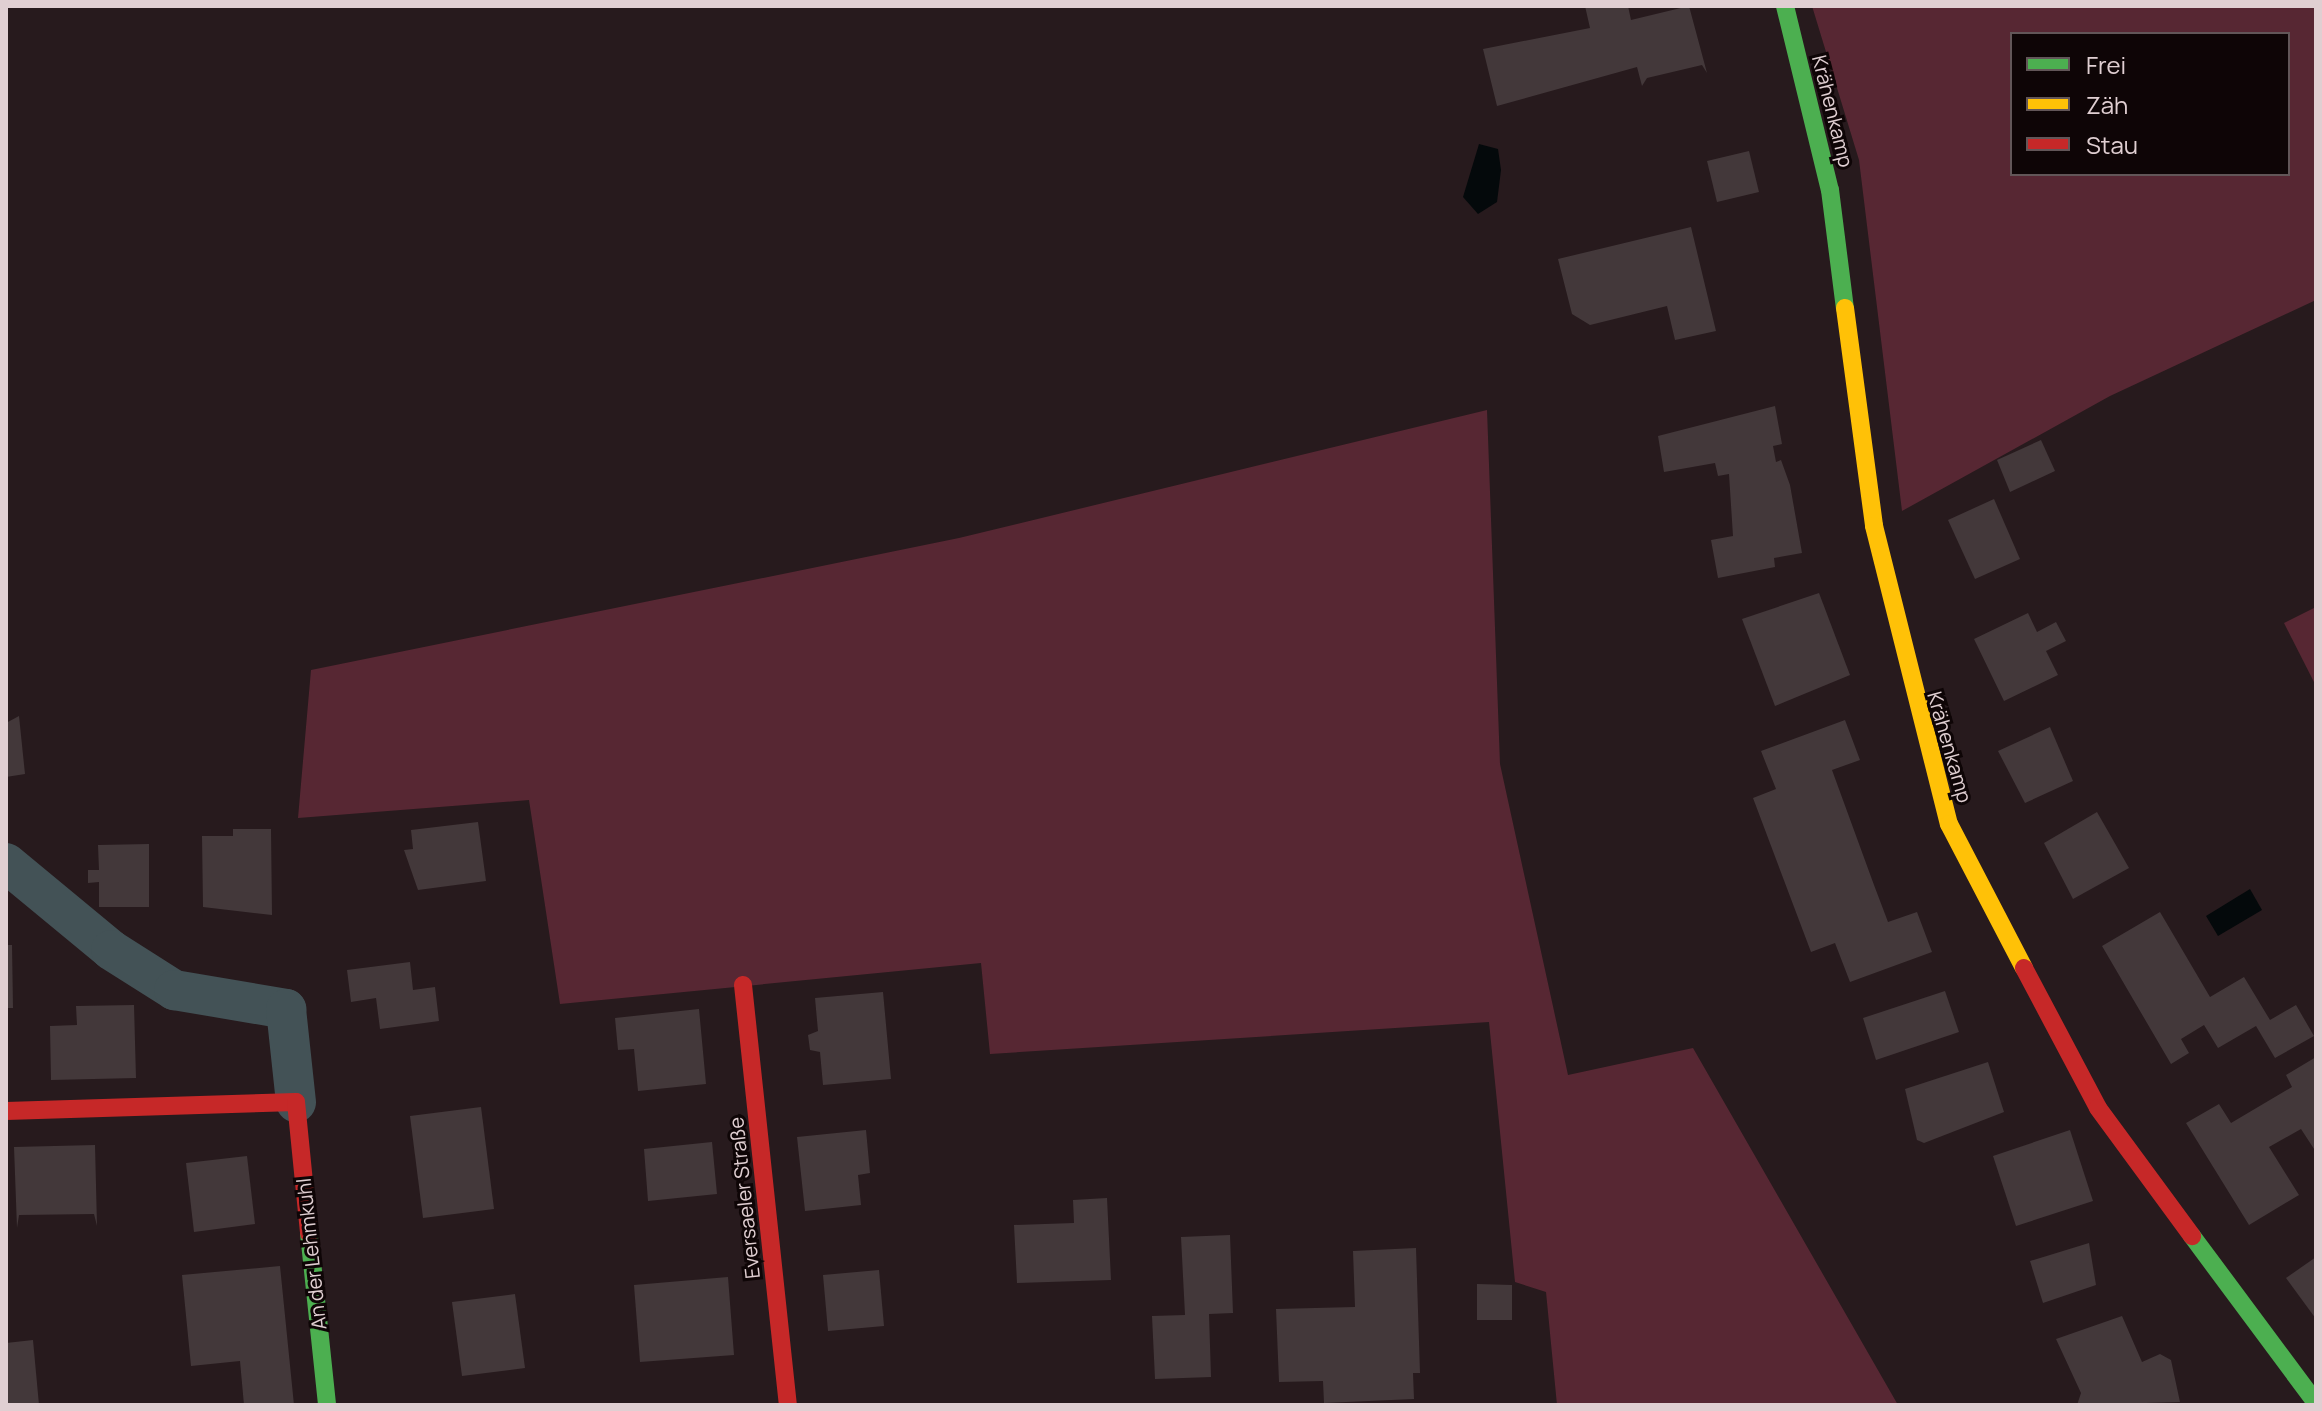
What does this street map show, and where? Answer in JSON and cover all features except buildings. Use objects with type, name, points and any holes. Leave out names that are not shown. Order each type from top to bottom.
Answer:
[{"type":"street","name":"Krähenkamp","points":[[1785,6],[1830,190],[1874,526],[1949,824],[2098,1108],[2316,1403]]},
{"type":"street","name":"An der Lehmkuhl","points":[[6,863],[111,950],[174,990],[286,1009],[327,1405]]},
{"type":"street","name":"Eversaeler Straße","points":[[743,985],[788,1405]]},
{"type":"street","points":[[6,1111],[296,1102]]},
{"type":"shaded area","points":[[1812,6],[2316,6],[2316,300],[2110,396],[1902,511],[1859,160]]},
{"type":"shaded area","points":[[1479,144],[1498,149],[1501,170],[1497,202],[1478,214],[1463,197]]},
{"type":"shaded area","points":[[1487,410],[1500,764],[1568,1075],[1693,1048],[1898,1405],[1557,1405],[1546,1292],[1515,1282],[1489,1022],[990,1054],[981,963],[560,1004],[529,800],[298,818],[311,670],[959,538]]},
{"type":"shaded area","points":[[2316,607],[2316,686],[2284,623]]},
{"type":"shaded area","points":[[2250,889],[2262,910],[2218,936],[2206,916]]},
{"type":"traffic: fast","points":[[1785,6],[1830,190],[1845,308]]},
{"type":"traffic: fast","points":[[309,1233],[327,1405]]},
{"type":"traffic: fast","points":[[2192,1236],[2316,1403]]},
{"type":"traffic: slow","points":[[1845,308],[1874,526],[1949,824],[2024,968]]},
{"type":"traffic: jam","points":[[2024,968],[2098,1108],[2192,1236]]},
{"type":"traffic: jam","points":[[743,985],[788,1405]]},
{"type":"traffic: jam","points":[[6,1111],[296,1102],[309,1233]]}]
